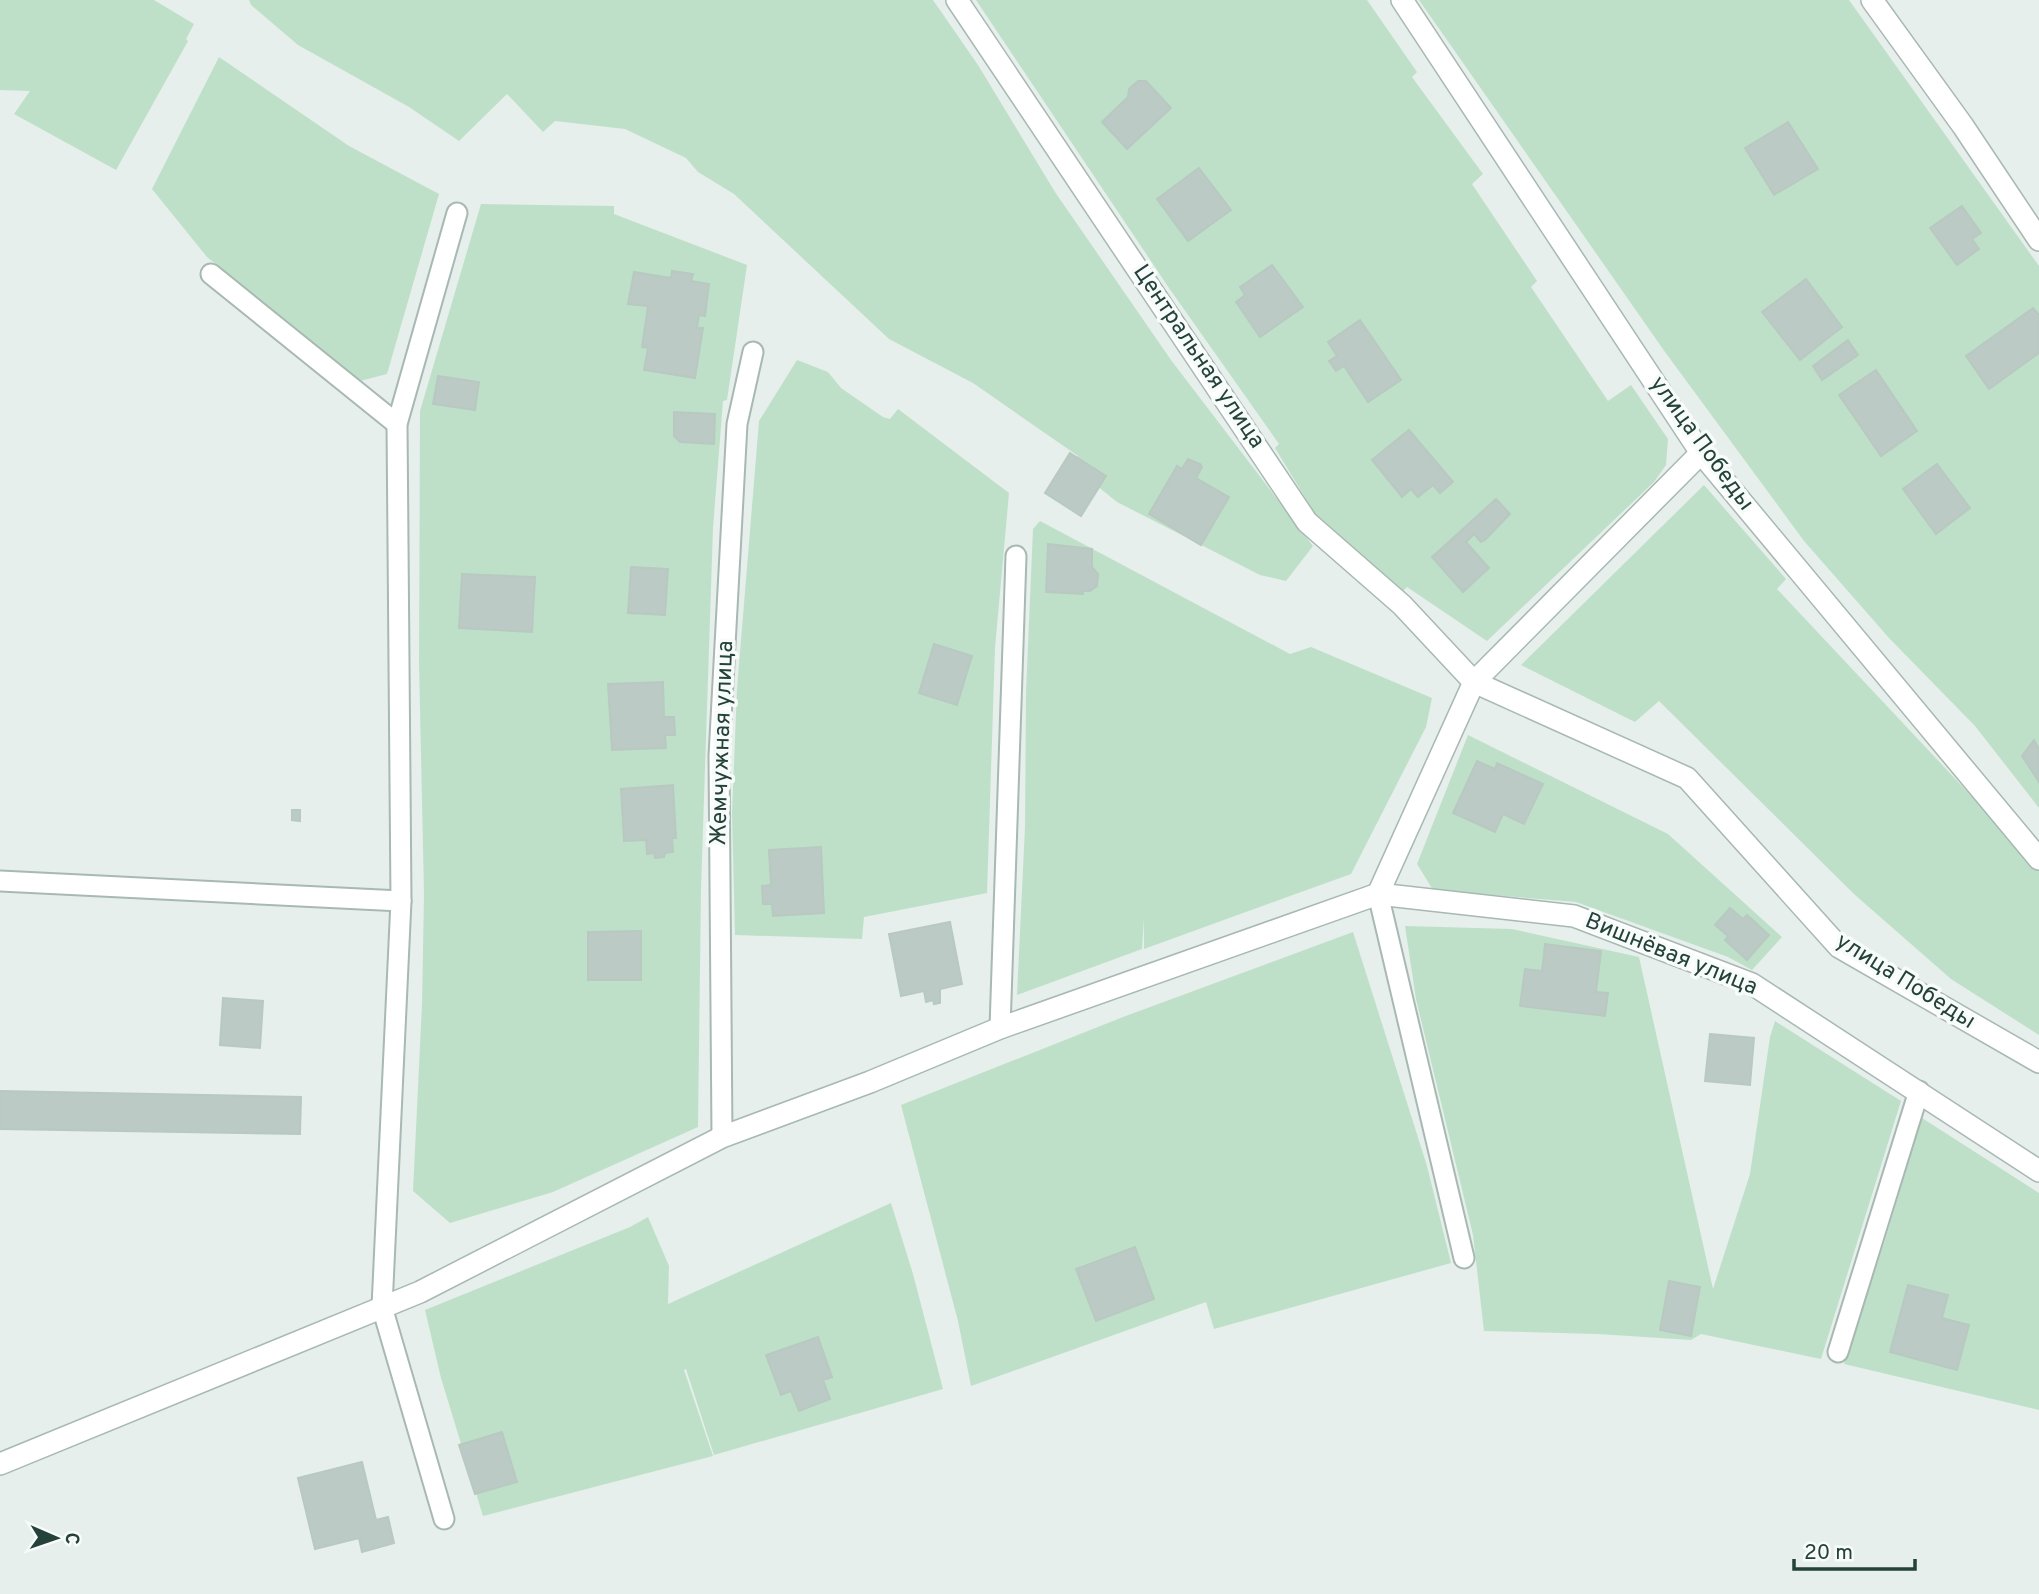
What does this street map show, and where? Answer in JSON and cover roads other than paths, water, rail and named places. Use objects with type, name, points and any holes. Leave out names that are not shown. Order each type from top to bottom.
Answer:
[{"type":"street","name":"Центральная улица","points":[[957,0],[1307,522],[1402,605],[1474,682]]},
{"type":"street","name":"улица Победы","points":[[1402,0],[1702,453],[2039,859]]},
{"type":"street","points":[[1872,0],[1963,126],[2039,240]]},
{"type":"street","points":[[0,1464],[421,1292],[722,1137],[870,1083],[1000,1028],[1378,894],[1474,682],[1702,453]]},
{"type":"street","name":"улица Победы","points":[[1474,682],[1687,778],[1839,947],[2039,1062]]},
{"type":"street","name":"Вишнёвая улица","points":[[1378,894],[1574,916],[1752,984],[2039,1171]]},
{"type":"lane","points":[[444,1519],[382,1307],[401,901],[397,424],[457,213]]},
{"type":"lane","points":[[211,274],[397,424]]},
{"type":"lane","name":"Жемчужная улица","points":[[722,1137],[719,756],[737,424],[753,352]]},
{"type":"lane","points":[[1000,1028],[1016,556]]},
{"type":"lane","points":[[0,881],[401,901]]},
{"type":"lane","points":[[1378,894],[1464,1258]]},
{"type":"lane","points":[[1838,1352],[1919,1091]]}]
